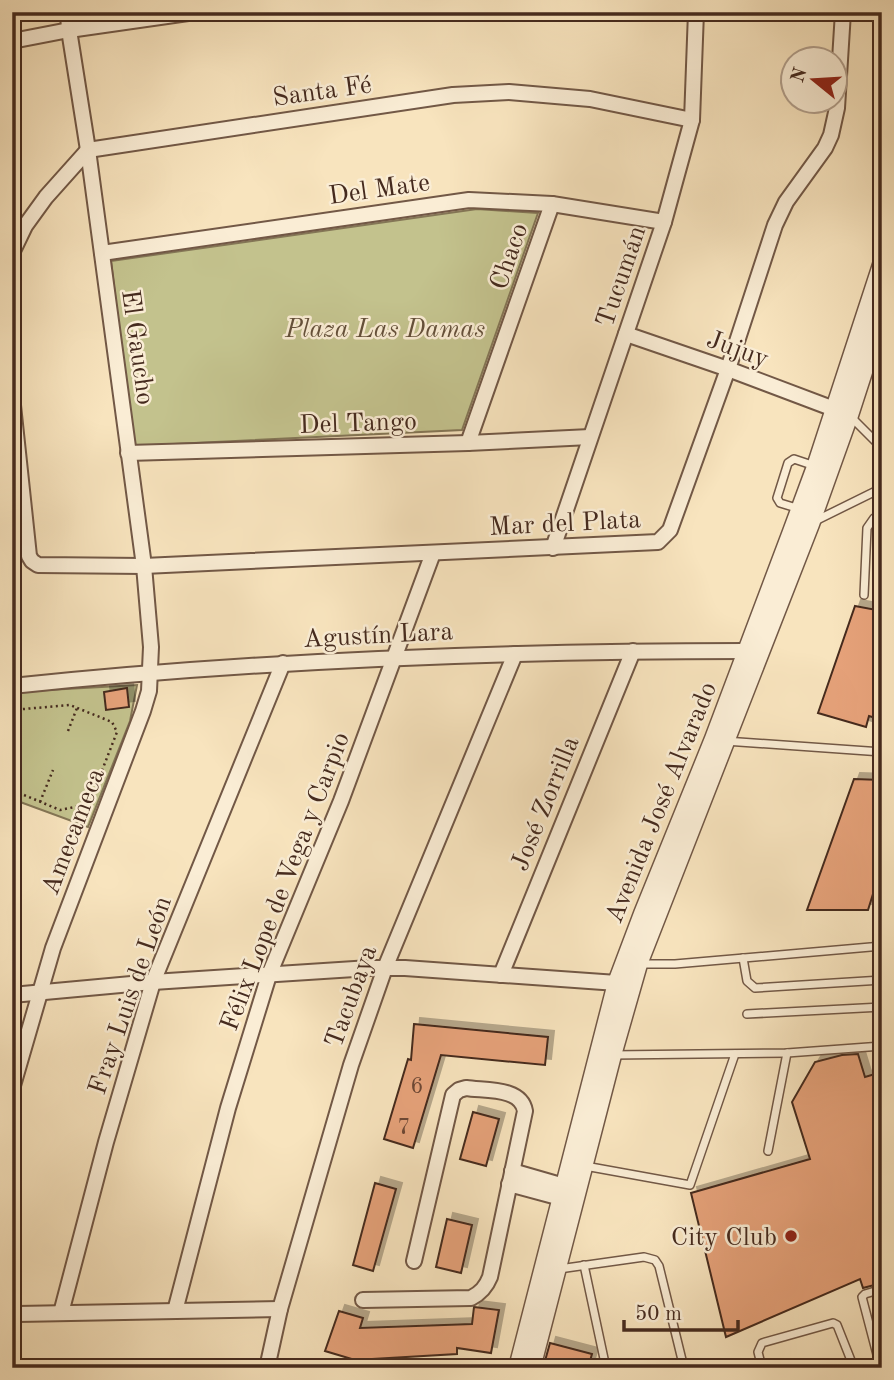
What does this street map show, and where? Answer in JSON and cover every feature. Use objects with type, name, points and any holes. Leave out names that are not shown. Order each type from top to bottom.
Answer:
[{"type":"street","name":"El Gaucho","points":[[68,12],[144,566],[151,671]]},
{"type":"street","points":[[12,41],[195,12]]},
{"type":"street","name":"Tucumán","points":[[552,548],[664,222],[692,120],[696,12]]},
{"type":"street","name":"Mar del Plata","points":[[12,396],[29,556],[32,561],[46,566],[144,566],[649,544],[665,537],[670,530],[728,369],[775,225],[786,202],[825,148],[836,121],[844,12]]},
{"type":"street","name":"Santa Fé","points":[[88,149],[453,95],[509,92],[590,99],[692,120]]},
{"type":"street","points":[[12,253],[25,226],[46,197],[88,149]]},
{"type":"street","name":"Del Mate","points":[[102,253],[469,200],[552,204],[664,222]]},
{"type":"street","name":"Chaco","points":[[468,443],[552,204]]},
{"type":"street","name":"Avenida José Alvarado","points":[[517,1368],[550,1270],[631,964],[805,517],[841,412],[882,265]]},
{"type":"street","name":"Avenida José Alvarado","points":[[753,653],[792,532],[805,517],[816,467],[882,313]]},
{"type":"street","name":"Jujuy","points":[[626,334],[841,412]]},
{"type":"street","name":"Del Tango","points":[[128,453],[590,437]]},
{"type":"street","name":"Félix Lope de Vega y Carpio","points":[[175,1311],[225,1120],[269,975],[341,801],[433,554]]},
{"type":"street","name":"Agustín Lara","points":[[12,686],[151,671],[396,656],[633,651],[753,653]]},
{"type":"street","name":"José Zorrilla","points":[[501,975],[633,651]]},
{"type":"street","name":"Tacubaya","points":[[267,1368],[280,1309],[344,1086],[385,968],[515,654]]},
{"type":"street","name":"Fray Luis de León","points":[[61,1312],[106,1142],[153,982],[283,663]]},
{"type":"street","name":"Amecameca","points":[[12,1089],[39,991],[143,711],[151,671]]},
{"type":"street","name":"Avenida José Alvarado","points":[[605,1055],[617,983],[631,964]]},
{"type":"street","points":[[12,995],[153,982],[385,968],[617,983]]},
{"type":"street","points":[[363,1300],[471,1298],[479,1294],[490,1277],[525,1111],[519,1097],[466,1088],[459,1090],[450,1102],[414,1261]]},
{"type":"street","name":"Avenida José Alvarado","points":[[531,1368],[563,1192],[577,1164]]},
{"type":"street","points":[[511,1177],[563,1192]]},
{"type":"street","points":[[18,1314],[280,1309]]},
{"type":"lane","points":[[841,412],[882,448]]},
{"type":"lane","points":[[816,467],[794,460],[789,463],[777,498],[780,503],[805,517],[882,488]]},
{"type":"lane","points":[[864,595],[867,528],[874,518],[882,516]]},
{"type":"lane","points":[[720,740],[882,752]]},
{"type":"lane","points":[[631,964],[675,964],[882,946]]},
{"type":"lane","points":[[743,958],[747,981],[755,988],[882,980]]},
{"type":"lane","points":[[747,1014],[882,1007]]},
{"type":"lane","points":[[605,1055],[787,1053],[882,1046]]},
{"type":"lane","points":[[768,1151],[787,1053]]},
{"type":"lane","points":[[577,1164],[690,1185],[735,1054]]},
{"type":"lane","points":[[550,1270],[644,1257],[655,1260],[659,1265],[684,1368]]},
{"type":"lane","points":[[584,1265],[606,1368]]},
{"type":"lane","points":[[878,1366],[862,1297],[882,1289]]},
{"type":"lane","points":[[882,1304],[879,1305],[877,1314],[882,1331]]},
{"type":"lane","points":[[762,1368],[758,1352],[762,1343],[833,1323],[837,1325],[854,1368]]},
{"type":"path","points":[[12,710],[70,705],[113,722],[117,732],[89,804],[60,810],[12,790]]},
{"type":"path","points":[[68,731],[77,708]]},
{"type":"path","points":[[40,802],[53,770]]},
{"type":"green space","name":"Plaza Las Damas","points":[[477,209],[538,213],[462,430],[133,446],[111,261]]},
{"type":"green space","points":[[137,685],[130,721],[88,827],[12,799],[12,692]]},
{"type":"building","points":[[855,606],[882,611],[882,720],[869,716],[866,727],[818,713]]},
{"type":"building","points":[[127,688],[129,707],[106,710],[104,692]]},
{"type":"building","points":[[854,779],[882,780],[882,865],[868,910],[807,910]]},
{"type":"building","points":[[414,1024],[548,1037],[545,1065],[441,1055],[413,1148],[384,1139],[408,1059],[411,1060]]},
{"type":"building","name":"City Club","points":[[858,1054],[865,1077],[875,1074],[882,1092],[882,1283],[863,1288],[860,1279],[726,1337],[691,1193],[810,1159],[792,1102],[815,1062]]},
{"type":"building","points":[[473,1112],[499,1119],[486,1166],[460,1159]]},
{"type":"building","points":[[375,1183],[396,1189],[373,1271],[353,1265]]},
{"type":"building","points":[[447,1219],[472,1225],[461,1273],[436,1267]]},
{"type":"building","points":[[474,1307],[499,1310],[491,1353],[457,1348],[457,1354],[355,1360],[325,1351],[339,1311],[363,1318],[360,1328],[472,1324]]},
{"type":"building","points":[[550,1343],[592,1354],[588,1368],[543,1368]]},
{"type":"place","name":"City Club","points":[[791,1236]]}]
